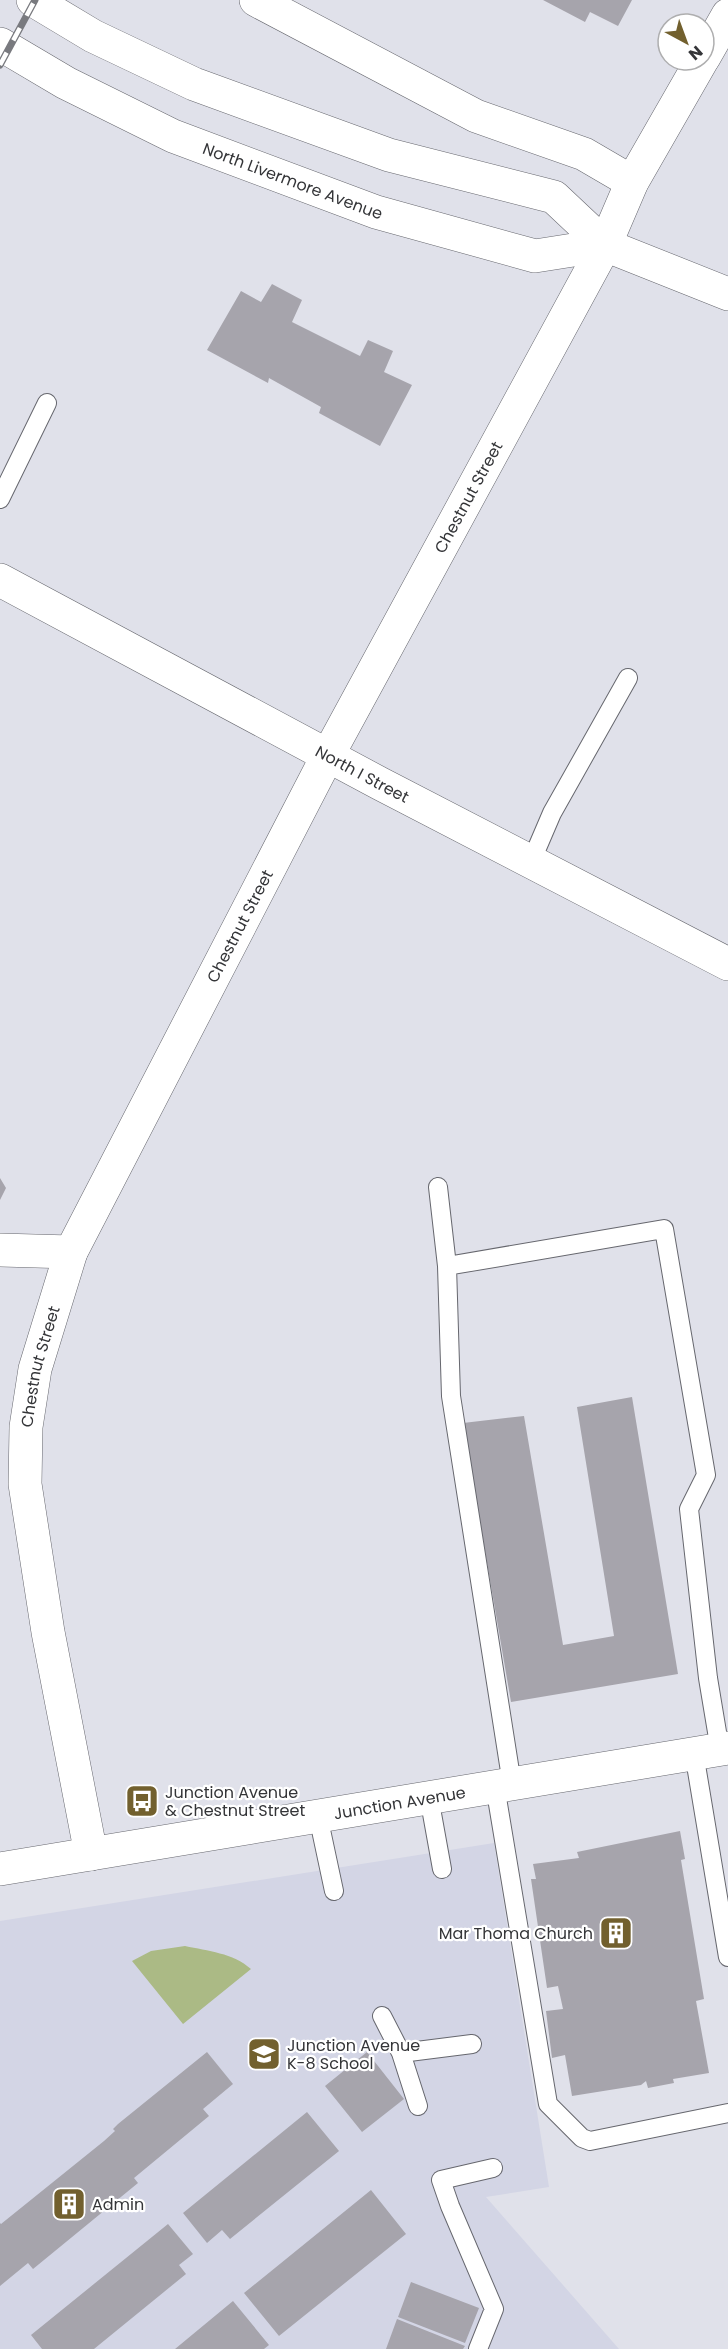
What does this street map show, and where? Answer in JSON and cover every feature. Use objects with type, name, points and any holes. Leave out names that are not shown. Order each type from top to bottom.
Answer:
[{"type":"street","points":[[33,0],[93,36],[194,84],[389,155],[554,197],[605,245],[728,294]]},
{"type":"street","points":[[256,0],[476,116],[584,154],[632,182]]},
{"type":"street","name":"Chestnut Street","points":[[716,36],[728,15]]},
{"type":"street","name":"North Livermore Avenue","points":[[0,44],[66,83],[173,136],[376,212],[535,256],[605,245]]},
{"type":"street","name":"Chestnut Street","points":[[91,1854],[48,1632],[25,1484],[26,1427],[35,1369],[71,1252],[328,755],[605,245],[632,182],[695,72]]},
{"type":"street","name":"North I Street","points":[[0,580],[728,964]]},
{"type":"street","points":[[0,1250],[71,1252]]},
{"type":"street","name":"Junction Avenue","points":[[0,1869],[714,1750]]},
{"type":"lane","points":[[0,499],[47,403]]},
{"type":"lane","points":[[531,862],[552,813],[628,678]]},
{"type":"lane","points":[[438,1187],[447,1266],[451,1396],[548,2104],[582,2138],[590,2141],[728,2113]]},
{"type":"lane","points":[[447,1266],[664,1229],[706,1475],[689,1509],[708,1678],[728,1957]]},
{"type":"lane","points":[[429,1797],[442,1869]]},
{"type":"lane","points":[[318,1816],[334,1891]]},
{"type":"lane","points":[[382,2016],[401,2053],[418,2106]]},
{"type":"lane","points":[[401,2053],[472,2044]]},
{"type":"lane","points":[[478,2349],[494,2309],[441,2180],[493,2168]]},
{"type":"shaded area","name":"Junction Avenue K-8 School","points":[[494,1843],[549,2187],[486,2197],[619,2349],[0,2349],[0,1921]]},
{"type":"green space","points":[[185,1946],[228,1956],[251,1969],[183,2024],[132,1961],[151,1951]]},
{"type":"building","points":[[543,0],[632,0],[618,26],[590,12],[585,22]]},
{"type":"building","points":[[272,284],[302,300],[292,322],[360,356],[368,340],[393,351],[384,372],[412,385],[380,446],[319,413],[321,407],[269,378],[268,383],[207,350],[241,291],[261,302]]},
{"type":"building","points":[[0,1178],[6,1188],[0,1200]]},
{"type":"building","points":[[632,1397],[678,1674],[511,1702],[463,1423],[524,1416],[563,1645],[614,1636],[577,1407]]},
{"type":"building","name":"Mar Thoma Church","points":[[680,1831],[685,1859],[681,1860],[704,1999],[696,2001],[709,2073],[673,2079],[674,2083],[648,2088],[646,2081],[641,2085],[572,2096],[565,2055],[552,2058],[546,2011],[563,2009],[558,1986],[547,1988],[531,1879],[536,1879],[533,1864],[579,1858],[577,1852]]},
{"type":"building","points":[[207,2052],[233,2084],[203,2109],[209,2116],[134,2178],[138,2183],[33,2269],[28,2263],[0,2286],[0,2223],[104,2141],[115,2131],[113,2129],[118,2124]]},
{"type":"building","points":[[367,2052],[404,2099],[362,2132],[325,2086]]},
{"type":"building","points":[[307,2112],[339,2151],[230,2239],[222,2230],[207,2243],[183,2213]]},
{"type":"building","points":[[371,2190],[406,2234],[279,2336],[244,2293]]},
{"type":"building","points":[[168,2224],[193,2254],[179,2265],[186,2274],[94,2349],[42,2349],[31,2335]]},
{"type":"building","points":[[411,2282],[479,2308],[465,2343],[398,2317]]},
{"type":"building","points":[[233,2301],[269,2345],[264,2349],[175,2349]]},
{"type":"building","points":[[397,2319],[465,2346],[463,2349],[386,2349]]},
{"type":"railway","points":[[0,65],[35,0]]},
{"type":"place","name":"Junction Avenue & Chestnut Street","points":[[142,1801]]},
{"type":"place","name":"Mar Thoma Church","points":[[616,1933]]},
{"type":"place","name":"Junction Avenue K-8 School","points":[[264,2054]]},
{"type":"place","name":"Admin","points":[[69,2204]]}]
